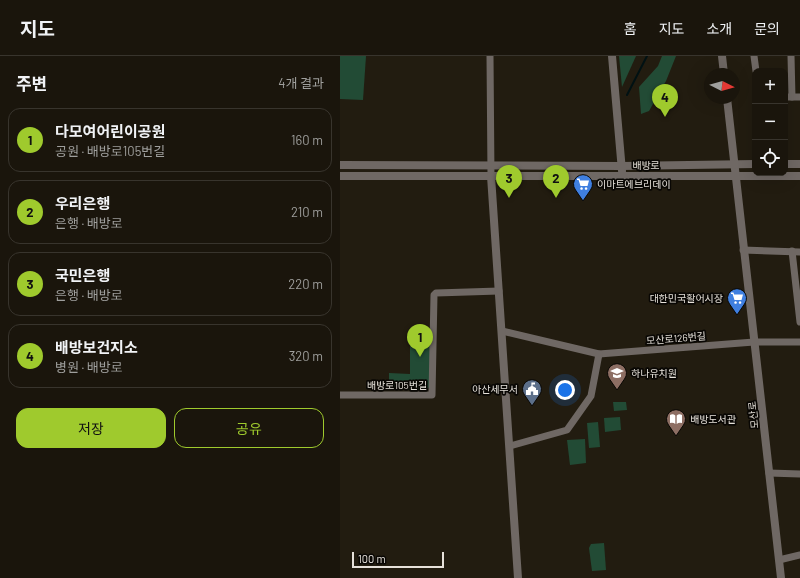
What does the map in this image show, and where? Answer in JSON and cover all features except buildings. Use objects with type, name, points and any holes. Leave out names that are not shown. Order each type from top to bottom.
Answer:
[{"type":"street","points":[[490,56],[491,176],[518,578]]},
{"type":"street","points":[[612,56],[622,176]]},
{"type":"street","points":[[722,56],[723,68]]},
{"type":"street","points":[[754,56],[756,68]]},
{"type":"street","points":[[791,56],[788,97],[800,97]]},
{"type":"street","name":"모산로","points":[[728,104],[781,578]]},
{"type":"street","name":"배방로","points":[[340,165],[491,164],[622,166],[752,164]]},
{"type":"street","points":[[788,164],[800,164]]},
{"type":"street","name":"배방로","points":[[340,176],[800,176]]},
{"type":"street","points":[[743,250],[796,251],[800,322]]},
{"type":"street","name":"배방로105번길","points":[[340,395],[432,395],[434,294],[499,291]]},
{"type":"street","name":"모산로126번길","points":[[502,331],[599,354],[754,342],[800,342]]},
{"type":"street","points":[[510,446],[567,430],[591,396],[599,354]]},
{"type":"street","points":[[769,473],[800,474]]},
{"type":"street","points":[[779,560],[800,555]]},
{"type":"green space","points":[[340,56],[366,56],[363,100],[340,99]]},
{"type":"green space","points":[[619,56],[636,56],[622,87]]},
{"type":"green space","points":[[662,56],[676,56],[666,81],[649,111],[641,114],[639,87],[658,66]]},
{"type":"green space","points":[[410,340],[431,341],[430,386],[426,390],[389,389],[389,373],[410,374]]},
{"type":"green space","points":[[613,402],[626,402],[627,410],[614,411]]},
{"type":"green space","points":[[620,417],[621,430],[605,432],[604,418]]},
{"type":"green space","points":[[598,422],[600,447],[589,448],[587,423]]},
{"type":"green space","points":[[585,439],[586,463],[570,465],[567,440]]},
{"type":"green space","points":[[604,543],[606,570],[592,571],[589,548],[591,544]]},
{"type":"waterway","points":[[627,95],[647,56]]},
{"type":"place","name":"배방보건지소","points":[[665,117]]},
{"type":"place","name":"국민은행","points":[[509,198]]},
{"type":"place","name":"우리은행","points":[[556,198]]},
{"type":"place","name":"이마트에브리데이","points":[[583,201]]},
{"type":"place","name":"대한민국활어시장","points":[[737,315]]},
{"type":"place","name":"다모여어린이공원","points":[[420,357]]},
{"type":"place","name":"하나유치원","points":[[617,390]]},
{"type":"place","name":"아산세무서","points":[[532,406]]},
{"type":"place","name":"배방도서관","points":[[676,436]]}]
